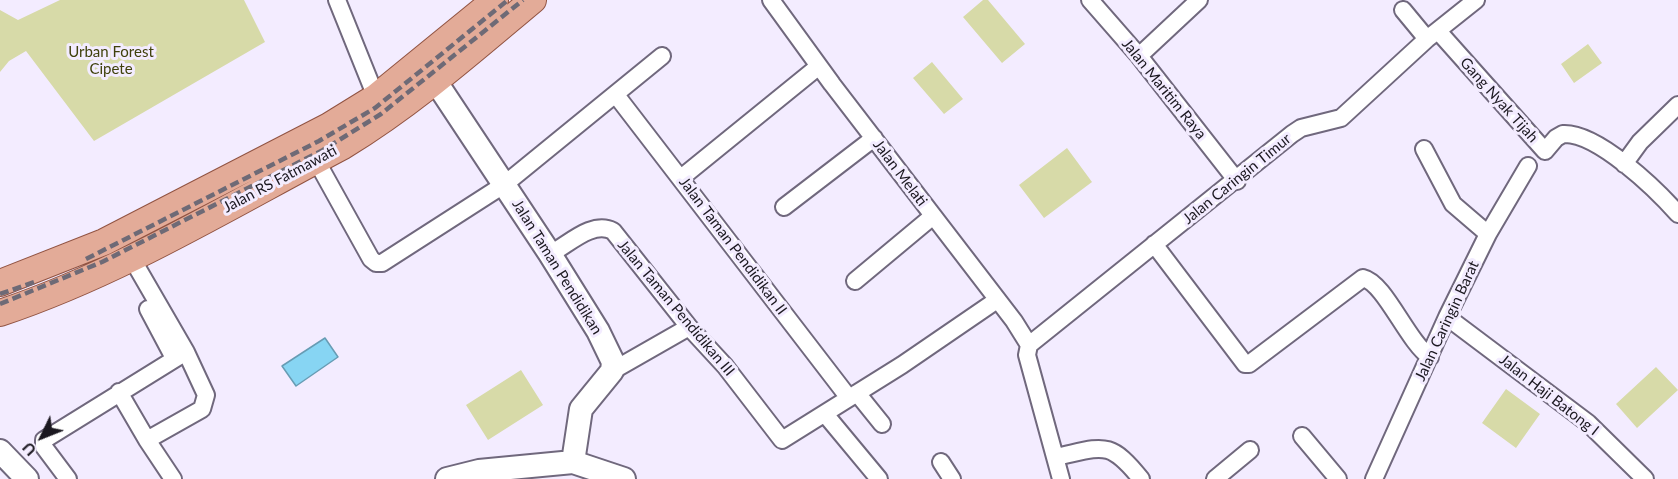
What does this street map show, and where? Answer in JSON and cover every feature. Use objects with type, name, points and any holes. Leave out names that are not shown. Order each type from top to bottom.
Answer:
[{"type":"main road","name":"Jalan RS Fatmawati","points":[[0,283],[115,237],[278,154],[376,97],[509,6]]},
{"type":"main road","name":"Jalan RS Fatmawati","points":[[0,313],[59,292],[127,259],[316,160],[378,124],[436,82],[509,6]]},
{"type":"street","points":[[338,0],[376,97]]},
{"type":"street","name":"Jalan Melati","points":[[771,0],[1029,345]]},
{"type":"street","name":"Jalan Maritim Raya","points":[[1090,0],[1139,56],[1237,181]]},
{"type":"street","points":[[1139,56],[1199,0]]},
{"type":"street","name":"Jalan Caringin Timur","points":[[1029,345],[1297,131],[1341,118],[1433,35],[1476,0]]},
{"type":"street","points":[[1403,10],[1433,35]]},
{"type":"street","name":"Gang Nyak Tijah","points":[[1433,35],[1545,151],[1559,135],[1567,134],[1588,140],[1624,164],[1678,214]]},
{"type":"street","points":[[316,160],[371,259],[378,263],[505,184],[662,56]]},
{"type":"street","points":[[681,178],[819,66]]},
{"type":"street","name":"Jalan Taman Pendidikan","points":[[436,82],[505,184],[598,331],[613,362],[612,371]]},
{"type":"street","name":"Jalan Taman Pendidikan II","points":[[616,95],[853,396],[882,424]]},
{"type":"street","points":[[1624,164],[1640,142],[1678,105]]},
{"type":"street","points":[[784,207],[874,138]]},
{"type":"street","points":[[1424,149],[1453,204],[1488,234]]},
{"type":"street","name":"Jalan Caringin Barat","points":[[1374,479],[1488,234],[1528,166]]},
{"type":"street","points":[[855,281],[933,216]]},
{"type":"street","name":"Jalan Taman Pendidikan III","points":[[550,254],[593,228],[609,229],[689,327],[725,366],[782,440],[825,414]]},
{"type":"street","points":[[1154,244],[1245,364],[1249,364],[1358,279],[1366,278],[1375,284],[1417,345],[1430,357]]},
{"type":"street","points":[[127,259],[180,355],[206,395],[202,409],[147,440]]},
{"type":"street","points":[[879,479],[825,414],[997,300]]},
{"type":"street","name":"Jalan Haji Batong I","points":[[1448,317],[1588,423],[1645,479]]},
{"type":"street","points":[[573,462],[581,409],[612,371],[689,327]]},
{"type":"street","points":[[1029,345],[1027,355],[1061,479]]},
{"type":"street","points":[[68,479],[44,447],[44,440],[180,355]]},
{"type":"street","points":[[119,392],[173,479]]},
{"type":"street","points":[[1302,436],[1338,479]]},
{"type":"street","points":[[1056,457],[1103,449],[1114,451],[1123,456],[1141,479]]},
{"type":"street","points":[[1215,479],[1250,450]]},
{"type":"street","points":[[0,451],[27,479]]},
{"type":"street","points":[[447,479],[479,471],[573,462],[624,479]]},
{"type":"street","points":[[940,462],[952,479]]},
{"type":"green space","name":"Urban Forest Cipete","points":[[60,0],[244,0],[265,42],[94,141],[26,51],[9,61],[0,72],[0,10],[18,20]]},
{"type":"green space","points":[[983,0],[988,0],[1025,44],[1002,63],[963,17]]},
{"type":"green space","points":[[1588,44],[1602,63],[1574,83],[1561,64]]},
{"type":"green space","points":[[932,62],[963,99],[944,114],[913,78]]},
{"type":"green space","points":[[1067,148],[1092,182],[1044,218],[1019,185]]},
{"type":"green space","points":[[1656,367],[1678,390],[1637,428],[1616,404]]},
{"type":"green space","points":[[521,370],[543,405],[488,440],[466,405]]},
{"type":"green space","points":[[1506,389],[1540,414],[1516,448],[1482,423]]},
{"type":"water","points":[[325,338],[338,357],[296,386],[282,366]]},
{"type":"railway","points":[[86,259],[319,141],[375,108],[508,0]]},
{"type":"railway","points":[[0,304],[102,262],[323,150],[381,114],[523,0]]},
{"type":"railway","points":[[0,294],[37,281]]}]
